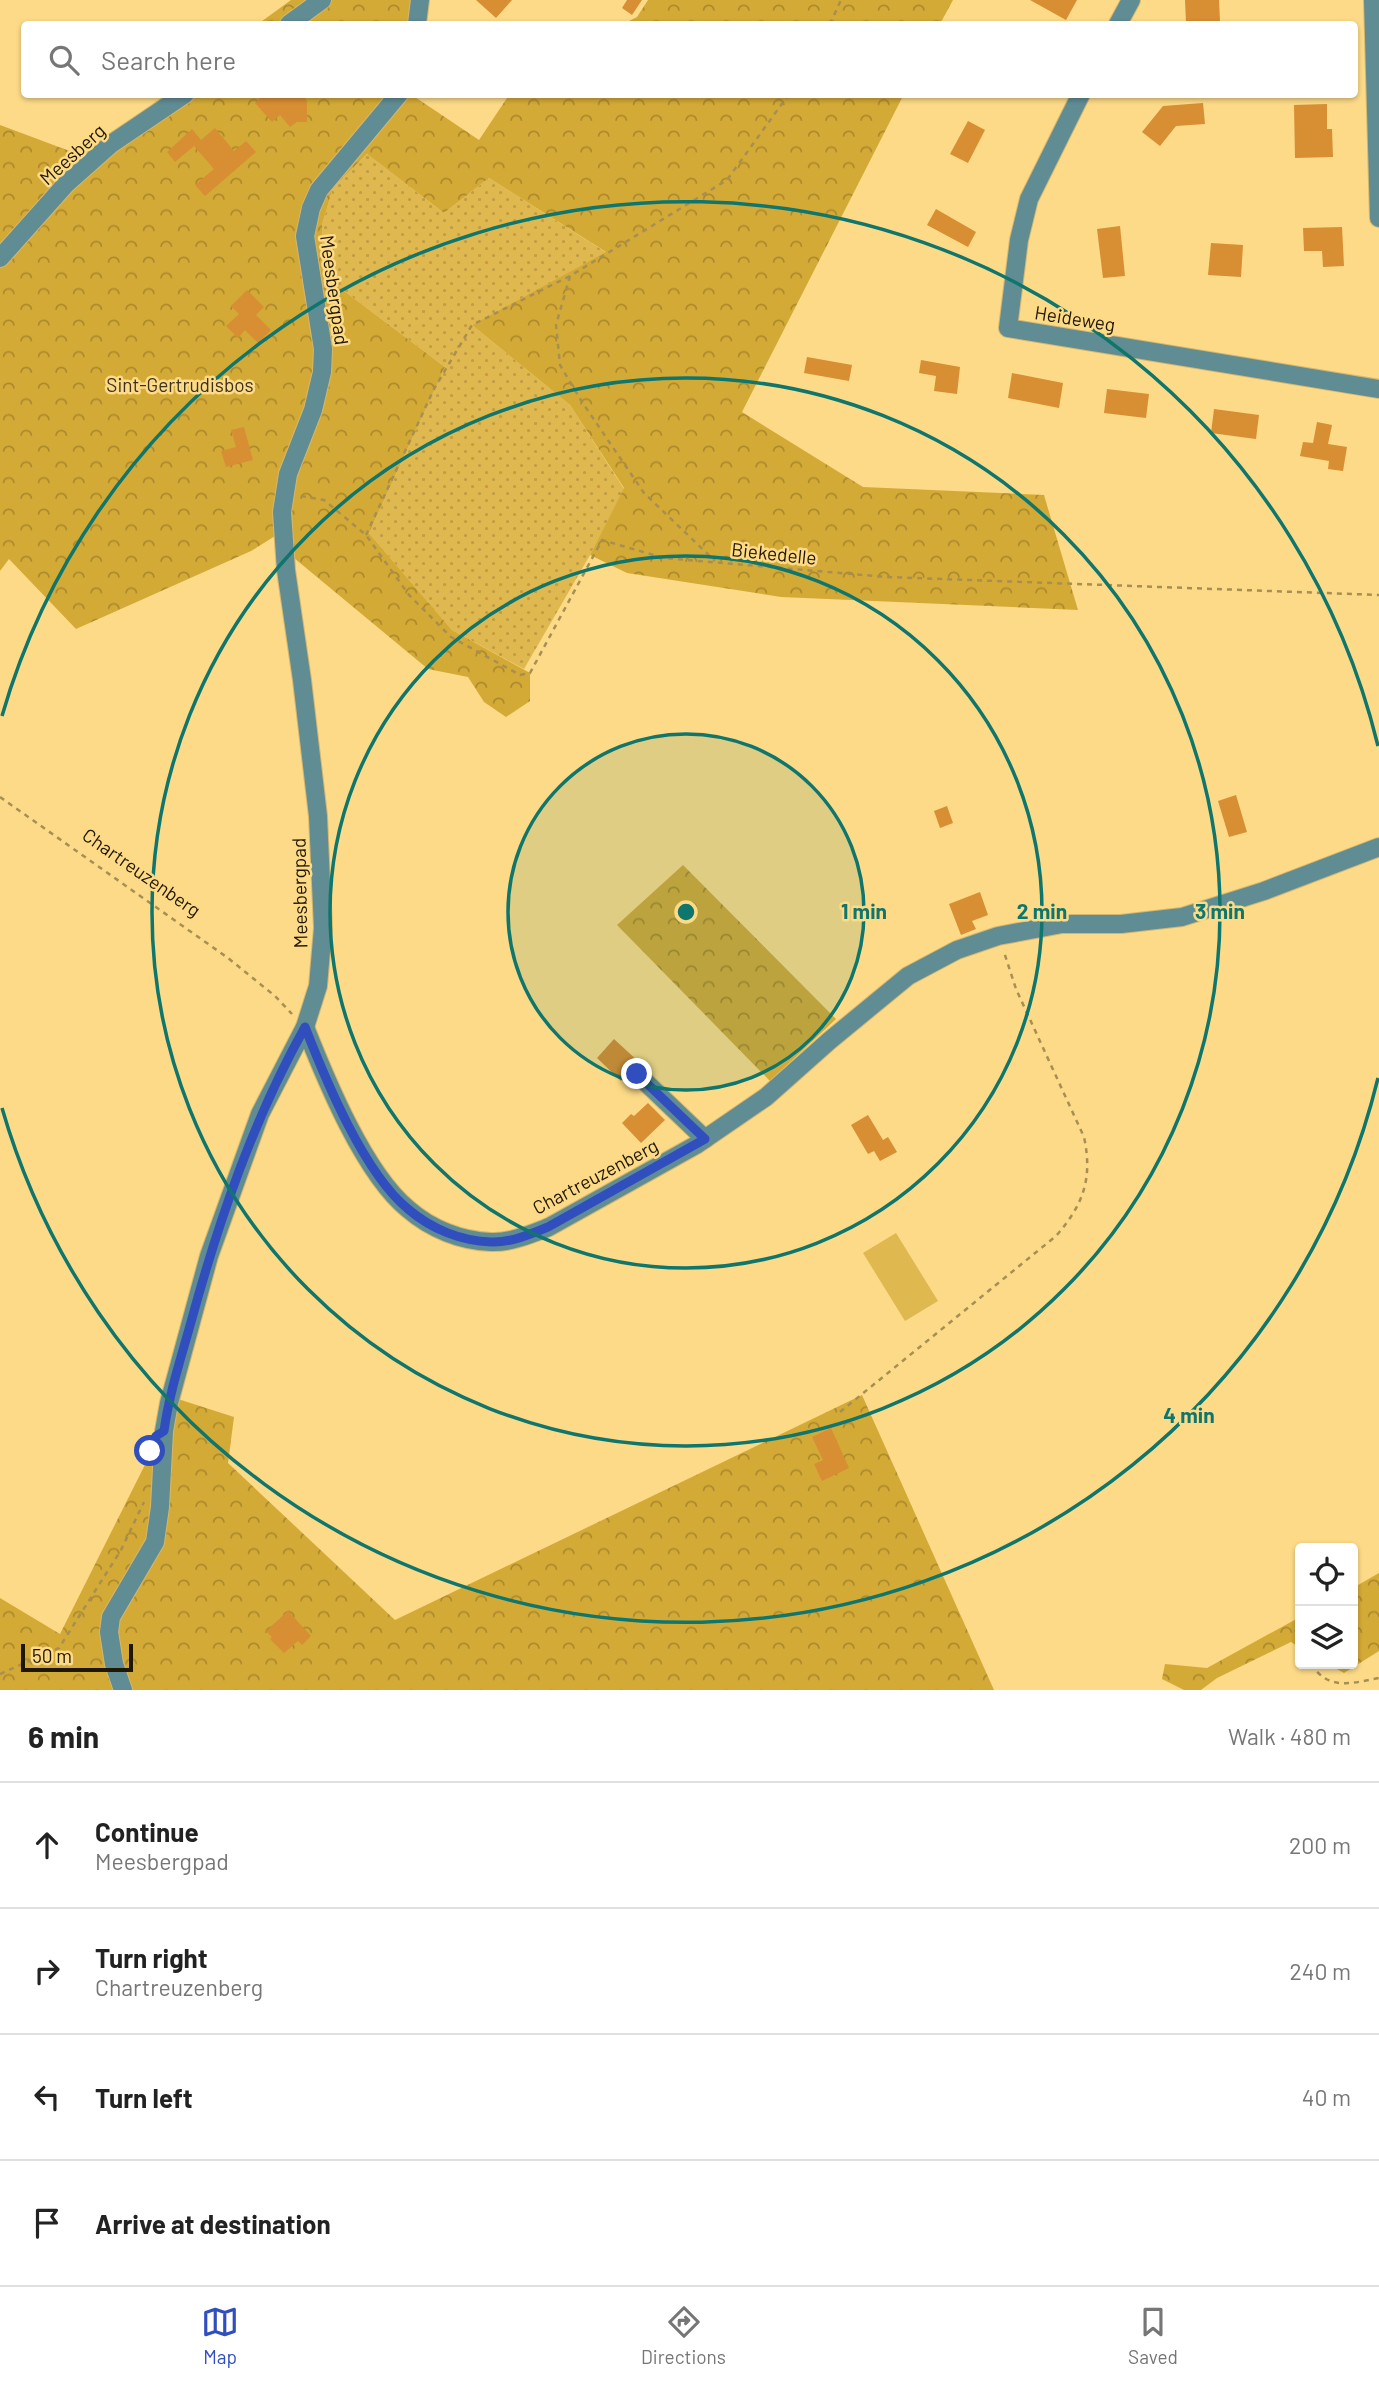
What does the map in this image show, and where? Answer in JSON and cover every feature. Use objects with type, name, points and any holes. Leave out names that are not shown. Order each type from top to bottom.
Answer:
[{"type":"street","points":[[293,21],[322,0]]},
{"type":"street","points":[[417,21],[420,0]]},
{"type":"street","points":[[1120,21],[1131,0]]},
{"type":"street","points":[[1373,0],[1379,218]]},
{"type":"street","name":"Meesberg","points":[[0,258],[66,184],[111,144],[179,98]]},
{"type":"street","name":"Meesbergpad","points":[[123,1690],[114,1664],[109,1632],[111,1617],[155,1542],[160,1507],[164,1431],[169,1403],[209,1256],[260,1114],[305,1027],[318,986],[323,928],[318,816],[306,707],[286,570],[282,512],[295,453],[315,403],[322,372],[323,349],[305,236],[315,198],[332,172],[396,98]]},
{"type":"street","name":"Heideweg","points":[[1079,98],[1029,199],[1019,240],[1008,328],[1379,389]]},
{"type":"street","name":"Chartreuzenberg","points":[[305,1027],[321,1069],[375,1173],[408,1210],[451,1236],[493,1242],[524,1237],[548,1227],[705,1139],[766,1097],[908,976],[957,950],[998,936],[1062,924],[1121,924],[1182,917],[1264,891],[1379,846]]},
{"type":"street","points":[[637,1074],[705,1139]]},
{"type":"path","points":[[831,21],[841,0]]},
{"type":"path","points":[[366,535],[435,389],[472,325],[570,276],[727,180],[786,98]]},
{"type":"path","name":"Biekedelle","points":[[570,276],[556,325],[560,365],[644,494],[715,561],[887,577],[1379,595]]},
{"type":"path","points":[[284,494],[324,500],[366,535],[409,595],[451,637],[520,676],[530,673],[602,540],[664,558],[715,561]]},
{"type":"path","name":"Chartreuzenberg","points":[[0,797],[228,958],[275,996],[305,1027]]},
{"type":"path","points":[[840,1412],[1056,1237],[1071,1220],[1087,1183],[1089,1158],[1084,1137],[1016,989],[998,936]]},
{"type":"path","points":[[0,1674],[58,1648],[121,1550],[145,1499]]},
{"type":"path","points":[[1314,1669],[1327,1684],[1339,1686],[1379,1678]]},
{"type":"shaded area","points":[[367,154],[444,213],[489,178],[607,253],[472,325],[570,405],[624,489],[590,555],[524,669],[452,630],[369,533],[445,367],[323,275],[322,225],[333,188]]},
{"type":"shaded area","points":[[896,1233],[938,1301],[905,1321],[863,1253]]},
{"type":"green space","points":[[291,0],[428,0],[424,21],[262,21]]},
{"type":"green space","points":[[648,0],[953,0],[942,21],[629,21],[637,17]]},
{"type":"green space","name":"Sint-Gertrudisbos","points":[[161,98],[416,98],[479,140],[507,98],[902,98],[742,412],[863,487],[1044,495],[1078,610],[781,597],[627,573],[590,555],[624,488],[570,405],[472,325],[606,252],[489,178],[444,213],[367,154],[333,188],[322,225],[323,275],[445,367],[369,533],[452,630],[530,673],[530,701],[506,717],[484,702],[468,677],[428,669],[294,558],[275,536],[251,551],[76,629],[9,559],[0,571],[0,125],[83,156]]},
{"type":"green space","points":[[683,865],[836,1019],[770,1081],[617,925]]},
{"type":"green space","points":[[862,1395],[994,1690],[0,1690],[0,1598],[60,1634],[178,1399],[234,1417],[228,1463],[395,1620]]},
{"type":"green space","points":[[1379,1573],[1379,1651],[1358,1664],[1358,1606],[1358,1585]]},
{"type":"green space","points":[[1295,1620],[1295,1645],[1291,1642],[1217,1678],[1201,1690],[1184,1690],[1162,1679],[1165,1664],[1207,1668]]},
{"type":"building","points":[[476,0],[512,0],[496,18]]},
{"type":"building","points":[[627,0],[642,0],[632,15],[622,8]]},
{"type":"building","points":[[1030,0],[1077,0],[1066,20]]},
{"type":"building","points":[[1185,0],[1219,0],[1220,21],[1186,21]]},
{"type":"building","points":[[261,98],[305,98],[307,122],[297,122],[290,127],[280,115],[272,122],[255,103]]},
{"type":"building","points":[[1203,103],[1205,124],[1176,126],[1160,146],[1142,132],[1163,106]]},
{"type":"building","points":[[1327,104],[1327,129],[1332,129],[1333,157],[1295,158],[1294,105]]},
{"type":"building","points":[[968,121],[985,130],[968,163],[950,154]]},
{"type":"building","points":[[215,128],[234,151],[246,141],[256,152],[205,196],[195,185],[214,169],[194,146]]},
{"type":"building","points":[[192,129],[201,140],[175,162],[167,152]]},
{"type":"building","points":[[936,209],[976,232],[968,247],[927,225]]},
{"type":"building","points":[[1120,226],[1125,276],[1103,278],[1097,229]]},
{"type":"building","points":[[1342,227],[1344,266],[1323,267],[1322,251],[1304,251],[1303,228]]},
{"type":"building","points":[[1211,243],[1243,245],[1241,277],[1208,275]]},
{"type":"building","points":[[247,290],[264,307],[256,315],[271,330],[258,343],[245,330],[238,338],[226,326],[239,314],[231,306]]},
{"type":"building","points":[[807,357],[852,365],[849,381],[804,373]]},
{"type":"building","points":[[921,360],[960,367],[957,394],[934,391],[936,376],[919,373]]},
{"type":"building","points":[[1012,373],[1063,383],[1059,408],[1008,398]]},
{"type":"building","points":[[1107,389],[1149,394],[1146,418],[1104,413]]},
{"type":"building","points":[[1214,409],[1259,415],[1256,439],[1211,433]]},
{"type":"building","points":[[1317,422],[1332,425],[1328,444],[1347,447],[1343,471],[1328,469],[1329,461],[1300,456],[1303,442],[1313,443]]},
{"type":"building","points":[[244,427],[253,460],[226,467],[221,451],[236,447],[231,430]]},
{"type":"building","points":[[1236,795],[1247,832],[1229,837],[1218,801]]},
{"type":"building","points":[[947,806],[953,823],[940,828],[934,811]]},
{"type":"building","points":[[980,892],[988,915],[972,921],[976,929],[961,935],[949,904]]},
{"type":"building","points":[[614,1039],[639,1062],[628,1067],[621,1081],[597,1058]]},
{"type":"building","points":[[648,1103],[665,1120],[641,1143],[622,1123]]},
{"type":"building","points":[[868,1115],[883,1140],[888,1137],[897,1152],[880,1161],[874,1151],[868,1154],[851,1125]]},
{"type":"building","points":[[831,1428],[849,1468],[822,1481],[814,1464],[823,1460],[812,1437]]},
{"type":"building","points":[[288,1611],[311,1636],[302,1645],[298,1641],[284,1653],[266,1631]]},
{"type":"route","points":[[150,1451],[156,1436],[164,1431],[169,1403],[209,1256],[260,1114],[305,1027],[321,1069],[375,1173],[408,1210],[451,1236],[493,1242],[524,1237],[548,1227],[705,1139],[637,1074]]}]
